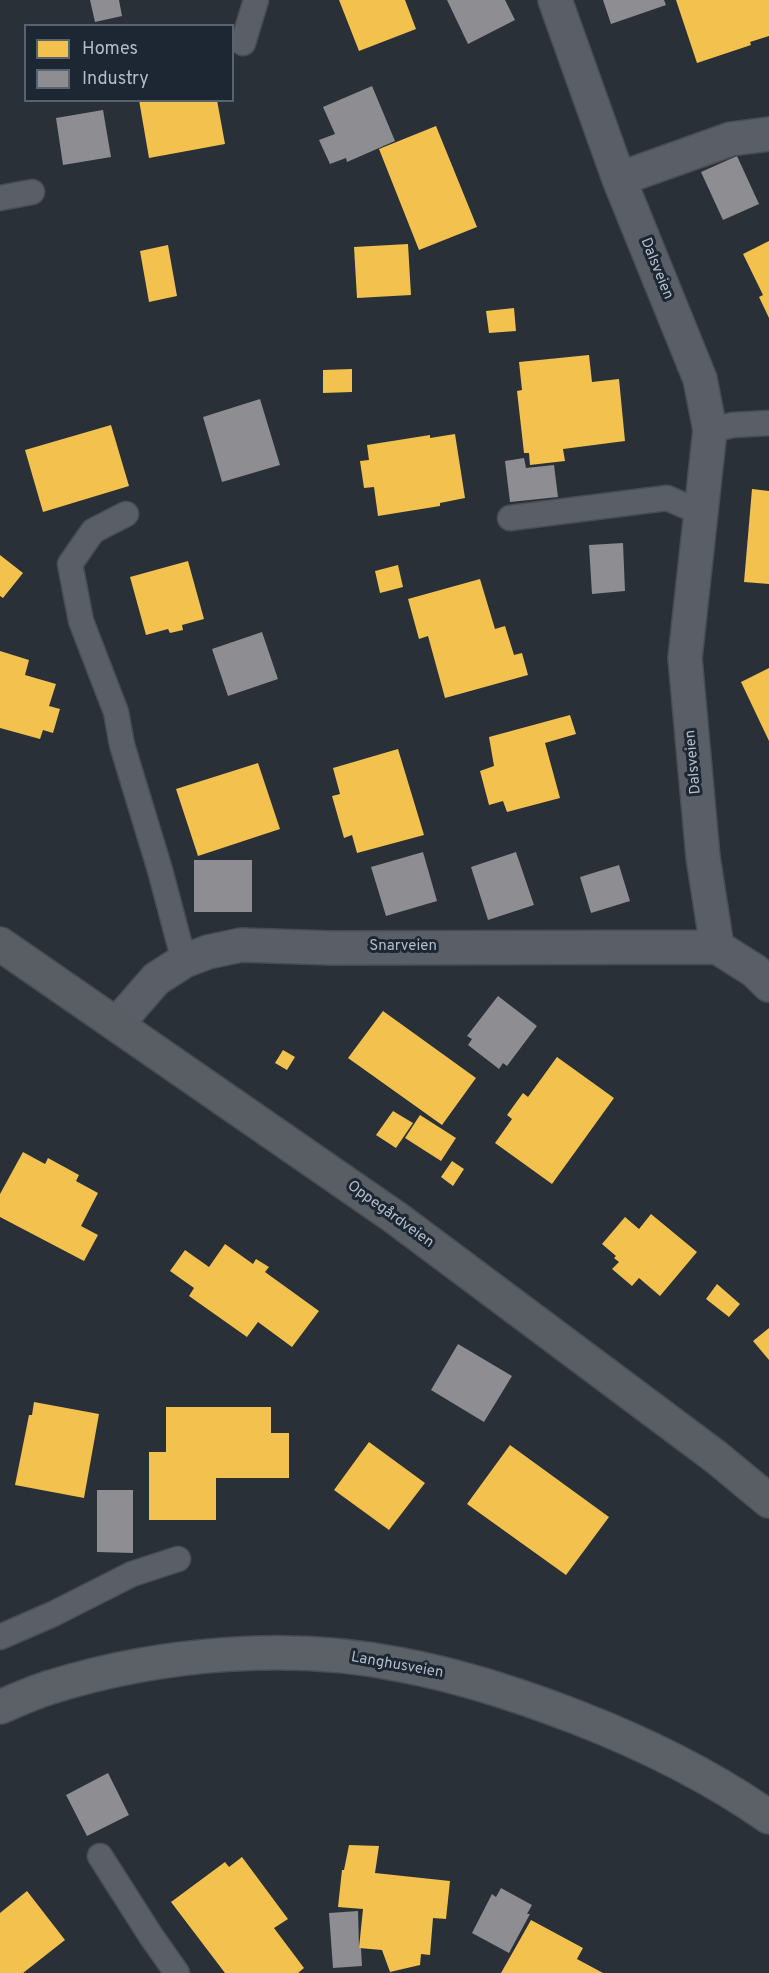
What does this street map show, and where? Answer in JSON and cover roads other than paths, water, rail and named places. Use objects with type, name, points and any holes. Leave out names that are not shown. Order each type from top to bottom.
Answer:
[{"type":"main road","name":"Oppegårdveien","points":[[0,944],[396,1218],[716,1457],[769,1502]]},
{"type":"main road","name":"Langhusveien","points":[[0,1707],[51,1687],[129,1667],[195,1657],[264,1653],[330,1655],[400,1664],[462,1679],[535,1701],[623,1736],[697,1773],[769,1816]]},
{"type":"street","name":"Dalsveien","points":[[555,0],[619,179],[700,379],[710,430],[685,658],[703,857],[717,947]]},
{"type":"street","points":[[619,179],[731,139],[769,134]]},
{"type":"street","name":"Snarveien","points":[[117,1024],[156,979],[184,961],[208,952],[241,945],[332,948],[717,947]]},
{"type":"street","points":[[717,947],[754,971],[769,985]]},
{"type":"lane","points":[[243,43],[256,0]]},
{"type":"lane","points":[[0,198],[32,192]]},
{"type":"lane","points":[[710,430],[733,425],[769,423]]},
{"type":"lane","points":[[510,518],[667,498],[702,513]]},
{"type":"lane","points":[[126,514],[93,531],[70,564],[81,621],[116,712],[122,745],[160,870],[184,961]]},
{"type":"lane","points":[[0,1637],[53,1614],[132,1574],[178,1559]]},
{"type":"lane","points":[[100,1856],[177,1973]]}]
